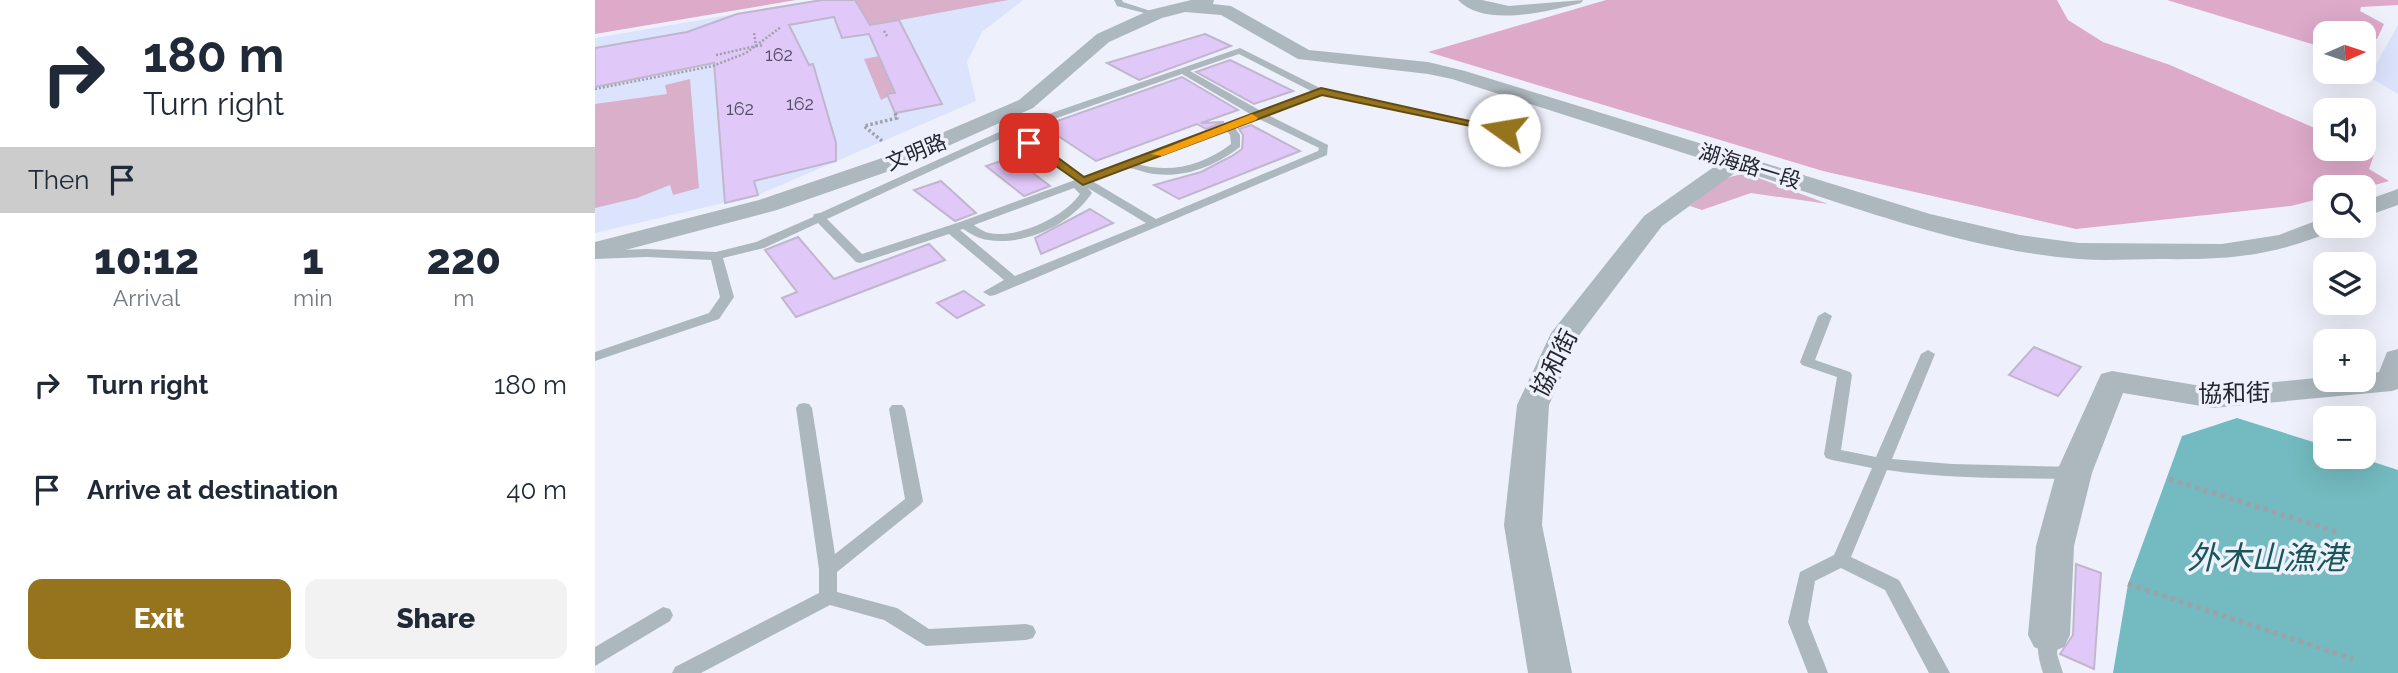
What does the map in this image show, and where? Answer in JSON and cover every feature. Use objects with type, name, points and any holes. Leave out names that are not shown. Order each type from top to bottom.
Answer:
[{"type":"street","name":"文明路","points":[[595,252],[768,205],[893,163],[1026,104],[1103,38],[1183,3],[1210,0]]},
{"type":"street","points":[[1466,0],[1497,12],[1512,14],[1575,0]]},
{"type":"street","name":"湖海路一段","points":[[1183,3],[1226,10],[1305,55],[1428,68],[1458,75],[1923,220],[2020,243],[2079,251],[2222,252],[2285,242],[2313,230]]},
{"type":"street","name":"協和街","points":[[1550,673],[1523,524],[1533,405],[1566,333],[1653,221],[1737,161]]},
{"type":"street","points":[[2376,205],[2398,196]]},
{"type":"street","name":"協和街","points":[[2049,635],[2055,546],[2074,473],[2112,381],[2213,398],[2226,397],[2392,382],[2398,359]]},
{"type":"lane","points":[[1118,0],[1120,4],[1156,14]]},
{"type":"lane","points":[[595,252],[716,256],[760,244],[1011,130],[1240,51],[1321,92],[1504,130]]},
{"type":"lane","points":[[990,292],[1323,153],[1324,147],[1260,115],[1183,71]]},
{"type":"lane","points":[[818,216],[860,259],[958,227],[1321,92]]},
{"type":"lane","points":[[1128,165],[1165,173],[1204,163],[1226,154],[1236,145],[1235,135],[1229,127]]},
{"type":"lane","points":[[1011,130],[1079,183],[1155,224]]},
{"type":"lane","points":[[958,227],[987,237],[1013,235],[1039,226],[1071,213],[1081,204],[1086,193],[1079,183]]},
{"type":"lane","points":[[958,227],[1013,281]]},
{"type":"lane","points":[[595,357],[714,316],[727,297],[716,256]]},
{"type":"lane","points":[[1825,316],[1807,362],[1845,375],[1832,454],[1883,466],[1928,470],[2074,473]]},
{"type":"lane","points":[[1818,673],[1798,622],[1807,577],[1840,560],[1883,466],[1928,354]]},
{"type":"lane","points":[[804,408],[828,569],[828,597]]},
{"type":"lane","points":[[828,569],[914,501],[897,409]]},
{"type":"lane","points":[[1840,560],[1892,584],[1940,673]]},
{"type":"lane","points":[[682,673],[828,597],[890,614],[926,638],[1026,632]]},
{"type":"lane","points":[[595,657],[663,615]]},
{"type":"lane","points":[[2049,635],[2047,654],[2053,673]]},
{"type":"path","points":[[595,89],[713,66],[746,53],[781,27]]},
{"type":"path","points":[[884,31],[887,36]]},
{"type":"path","points":[[754,32],[756,46]]},
{"type":"path","points":[[716,55],[763,45]]},
{"type":"path","points":[[882,141],[864,126],[897,118],[895,114]]},
{"type":"path","points":[[2169,479],[2340,533]]},
{"type":"path","points":[[2128,584],[2353,659]]},
{"type":"shaded area","points":[[595,0],[796,0],[595,34]]},
{"type":"shaded area","points":[[816,0],[1023,0],[982,32],[967,62],[976,101],[758,195],[595,233],[595,38]]},
{"type":"shaded area","points":[[856,0],[1008,0],[863,27]]},
{"type":"shaded area","points":[[1606,0],[2057,0],[2068,20],[2103,42],[2170,65],[2313,127],[2313,161],[2372,161],[2369,169],[2389,181],[2376,185],[2376,175],[2313,175],[2313,200],[2291,206],[2076,229],[1823,171],[1428,52]]},
{"type":"shaded area","points":[[2167,0],[2398,0],[2398,5],[2361,7],[2360,11],[2384,24],[2377,39],[2377,21],[2313,21],[2313,44]]},
{"type":"shaded area","points":[[2398,25],[2398,94],[2377,82],[2377,63]]},
{"type":"shaded area","points":[[879,56],[895,93],[881,100],[864,59]]},
{"type":"shaded area","points":[[690,79],[699,188],[673,195],[670,185],[637,198],[595,208],[595,104],[667,94],[665,85]]},
{"type":"shaded area","points":[[1745,173],[1828,204],[1751,193],[1702,210],[1690,206],[1723,179]]},
{"type":"water","name":"外木山漁港","points":[[2237,418],[2313,442],[2313,469],[2376,469],[2376,463],[2398,470],[2398,673],[2113,673],[2128,584],[2182,436]]},
{"type":"building","points":[[822,0],[855,0],[870,25],[899,20],[942,104],[895,113],[887,94],[895,93],[869,34],[842,38],[834,17],[789,25],[809,65],[813,64],[836,143],[836,161],[754,181],[758,195],[725,203],[714,63],[595,87],[595,48],[687,32],[737,14]]},
{"type":"building","points":[[1205,34],[1231,46],[1139,80],[1107,63]]},
{"type":"building","points":[[1230,60],[1293,91],[1254,104],[1196,72]]},
{"type":"building","points":[[1182,77],[1238,110],[1201,123],[1224,122],[1206,129],[1197,124],[1096,161],[1043,126]]},
{"type":"building","points":[[1251,125],[1300,151],[1179,199],[1154,185],[1201,172],[1232,156],[1242,149],[1243,135],[1239,129]]},
{"type":"building","points":[[1012,157],[1050,186],[1024,196],[986,166]]},
{"type":"building","points":[[941,181],[976,213],[955,221],[914,190]]},
{"type":"building","points":[[1090,209],[1113,223],[1041,254],[1035,238]]},
{"type":"building","points":[[798,237],[834,279],[929,244],[945,260],[796,317],[782,298],[797,292],[765,250]]},
{"type":"building","points":[[964,291],[984,305],[957,318],[937,303]]},
{"type":"building","points":[[2034,347],[2081,367],[2058,396],[2009,375]]},
{"type":"building","points":[[2076,564],[2101,573],[2094,669],[2060,654],[2073,635]]},
{"type":"slow traffic","points":[[1157,154],[1252,118]]},
{"type":"route","points":[[1029,143],[1083,181],[1321,92],[1504,130]]}]
